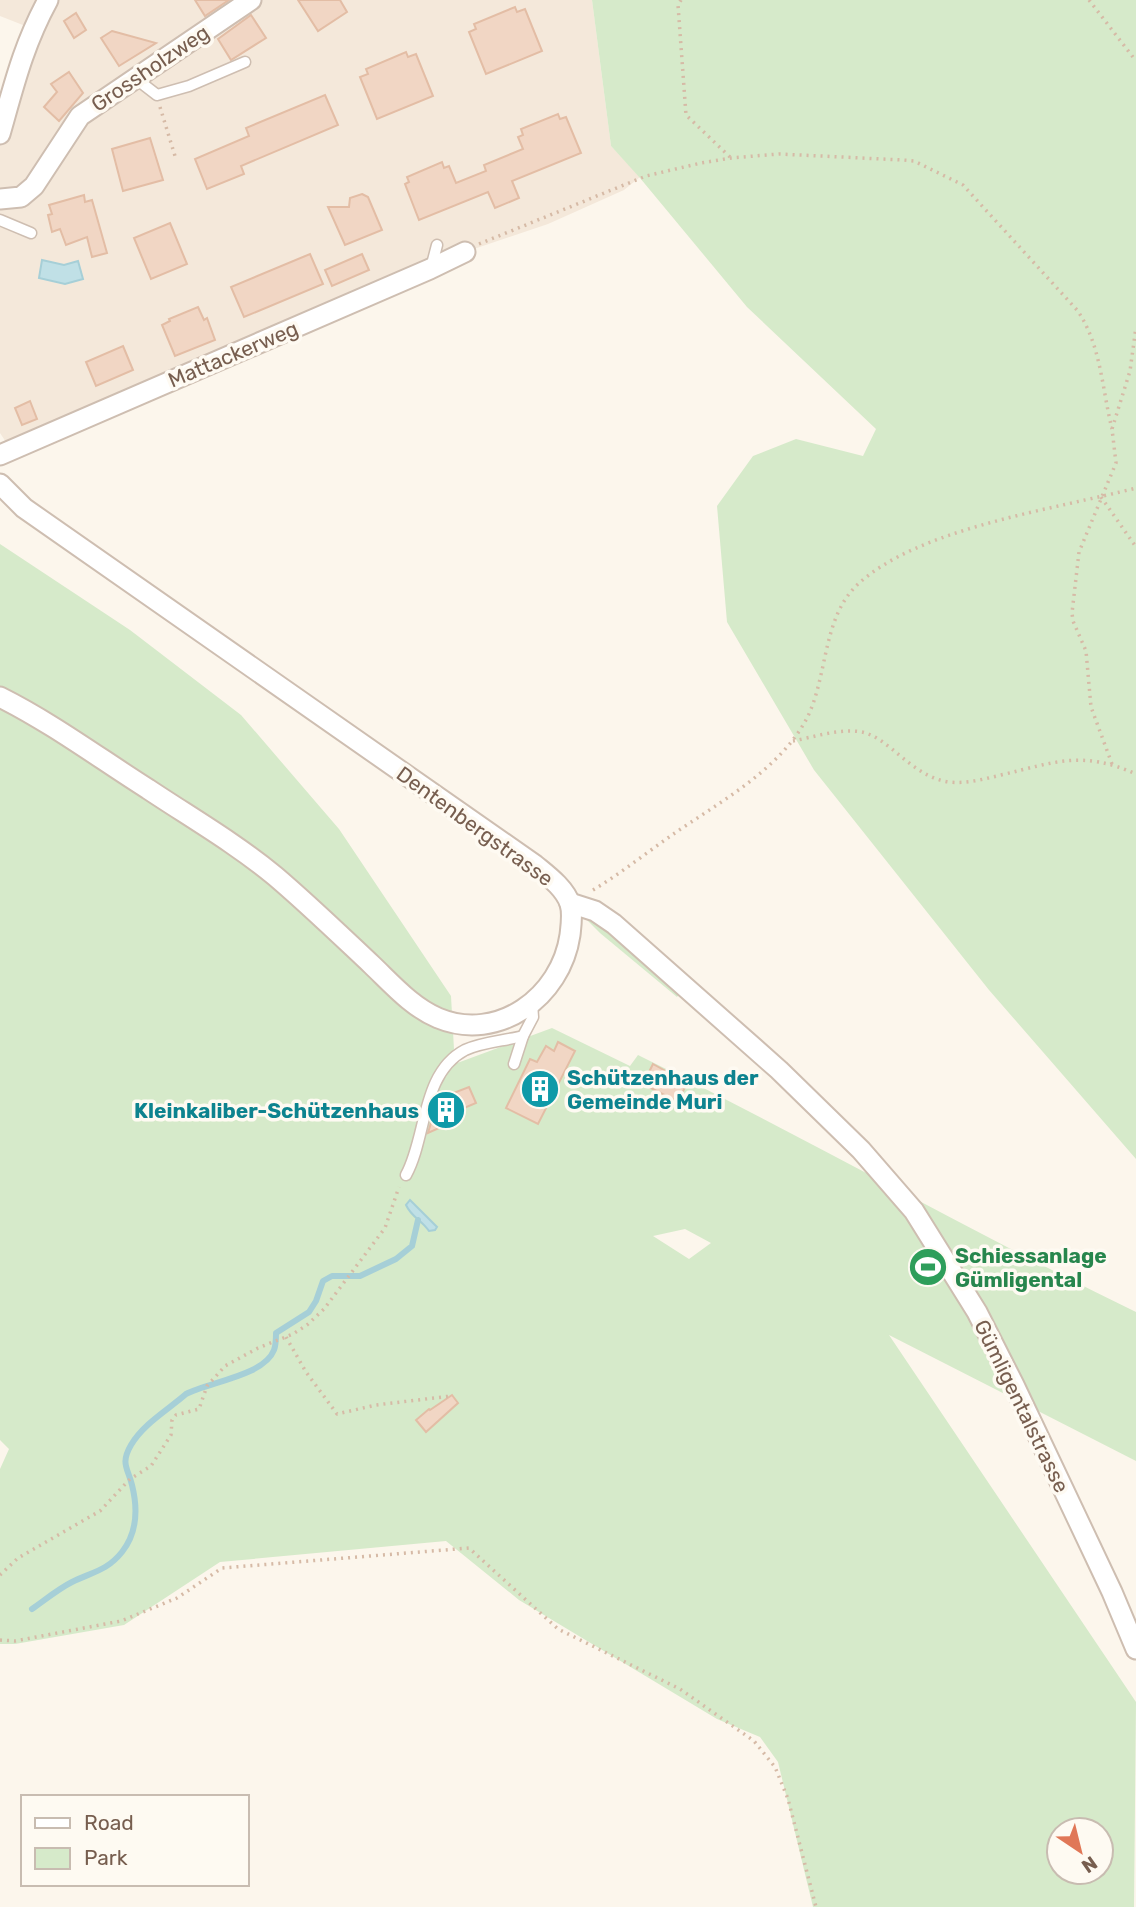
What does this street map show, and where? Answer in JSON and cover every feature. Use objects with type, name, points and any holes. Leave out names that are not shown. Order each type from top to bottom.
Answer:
[{"type":"street","points":[[0,134],[20,60],[48,0]]},
{"type":"street","name":"Grossholzweg","points":[[0,199],[21,197],[34,186],[80,116],[251,0]]},
{"type":"street","name":"Mattackerweg","points":[[0,455],[465,252]]},
{"type":"street","name":"Dentenbergstrasse","points":[[0,484],[35,516],[515,850],[548,877],[570,903],[570,930],[564,959],[552,983],[533,1003],[514,1015],[475,1024],[454,1022],[428,1013],[397,988],[304,901],[245,853],[42,720],[0,697]]},
{"type":"street","name":"Gümligentalstrasse","points":[[570,903],[595,911],[614,924],[779,1070],[861,1150],[914,1211],[977,1312],[1112,1592],[1136,1649]]},
{"type":"lane","points":[[135,78],[157,95],[189,86],[246,62]]},
{"type":"lane","points":[[0,220],[31,233]]},
{"type":"lane","points":[[430,269],[437,245]]},
{"type":"lane","points":[[514,1064],[523,1036],[533,1017],[533,1003]]},
{"type":"lane","points":[[406,1175],[415,1156],[425,1112],[435,1086],[454,1058],[475,1046],[523,1036]]},
{"type":"path","points":[[681,0],[678,5],[686,115],[731,158]]},
{"type":"path","points":[[1089,0],[1136,61]]},
{"type":"path","points":[[157,95],[175,156]]},
{"type":"path","points":[[465,252],[496,235],[646,176],[731,158],[779,154],[914,161],[963,185],[1077,310],[1088,326],[1097,354],[1116,463],[1080,552],[1072,613],[1087,656],[1091,707],[1112,764]]},
{"type":"path","points":[[1112,429],[1130,371],[1136,327]]},
{"type":"path","points":[[570,903],[597,887],[749,780],[793,741],[817,694],[831,632],[839,611],[845,599],[870,575],[905,554],[949,536],[1136,488]]},
{"type":"path","points":[[1101,498],[1136,547]]},
{"type":"path","points":[[793,741],[832,733],[862,732],[878,740],[928,776],[948,782],[976,781],[1066,760],[1092,760],[1112,764],[1136,774]]},
{"type":"path","points":[[0,1575],[18,1558],[100,1511],[130,1479],[151,1466],[171,1435],[172,1420],[176,1415],[199,1409],[207,1386],[225,1366],[286,1337],[316,1318],[384,1228],[396,1192],[406,1175]]},
{"type":"path","points":[[286,1337],[306,1371],[337,1414],[376,1405],[451,1396]]},
{"type":"path","points":[[0,1640],[15,1641],[121,1621],[177,1598],[222,1569],[469,1548],[558,1629],[680,1689],[754,1741],[775,1767],[788,1799],[816,1907]]},
{"type":"shaded area","points":[[0,0],[592,0],[611,146],[640,177],[624,190],[548,224],[465,252],[12,451],[0,433],[0,134],[33,29],[0,16]]},
{"type":"green space","points":[[592,0],[1136,0],[1136,1159],[989,990],[814,770],[727,622],[717,506],[753,456],[796,439],[863,456],[876,429],[747,307],[611,146]]},
{"type":"green space","points":[[0,544],[130,630],[241,715],[339,829],[451,996],[454,1049],[441,1069],[552,1028],[630,1066],[638,1055],[1136,1312],[1136,1461],[889,1335],[1136,1702],[1134,1907],[813,1907],[778,1762],[760,1737],[717,1719],[519,1600],[446,1541],[220,1562],[124,1625],[15,1644],[0,1644],[0,1469],[9,1449],[0,1440]],"holes":[[[685,1229],[711,1243],[689,1259],[653,1236]]]},
{"type":"green space","points":[[583,916],[604,924],[682,990],[677,997],[600,933]]},
{"type":"water","points":[[42,260],[64,265],[78,261],[83,279],[65,284],[39,278]]},
{"type":"water","points":[[410,1200],[437,1227],[435,1230],[429,1231],[411,1213],[406,1205]]},
{"type":"building","points":[[195,0],[229,0],[205,16]]},
{"type":"building","points":[[298,0],[340,0],[347,12],[318,31]]},
{"type":"building","points":[[515,7],[517,12],[525,9],[542,51],[486,74],[469,32],[476,29],[474,24]]},
{"type":"building","points":[[76,13],[86,30],[74,38],[64,21]]},
{"type":"building","points":[[251,15],[266,38],[231,60],[218,39]]},
{"type":"building","points":[[112,31],[156,43],[119,66],[101,38]]},
{"type":"building","points":[[406,52],[408,57],[416,54],[433,96],[377,119],[360,77],[368,74],[366,69]]},
{"type":"building","points":[[69,72],[83,93],[59,121],[44,107],[57,92],[51,84]]},
{"type":"building","points":[[325,95],[338,125],[241,166],[244,174],[207,189],[195,159],[249,136],[246,128]]},
{"type":"building","points":[[558,114],[560,119],[566,117],[581,153],[512,181],[519,198],[495,208],[488,192],[419,220],[405,184],[409,182],[407,177],[442,162],[444,168],[449,166],[456,183],[486,171],[484,165],[523,149],[518,137],[523,135],[521,129]]},
{"type":"building","points":[[150,138],[163,180],[123,191],[112,149]]},
{"type":"building","points":[[362,194],[368,197],[382,230],[345,245],[328,207],[349,207],[350,198]]},
{"type":"building","points":[[84,195],[85,202],[92,200],[107,253],[92,257],[87,237],[66,245],[60,229],[52,232],[48,215],[52,214],[49,205]]},
{"type":"building","points":[[170,223],[187,264],[151,279],[134,238]]},
{"type":"building","points":[[310,254],[323,284],[244,317],[231,287]]},
{"type":"building","points":[[362,254],[369,270],[332,286],[325,270]]},
{"type":"building","points":[[198,307],[204,320],[207,318],[215,340],[175,356],[162,325],[170,321],[169,319]]},
{"type":"building","points":[[123,346],[133,370],[96,386],[86,362]]},
{"type":"building","points":[[30,401],[37,419],[22,425],[15,408]]},
{"type":"building","name":"Schützenhaus der Gemeinde Muri","points":[[558,1042],[575,1051],[538,1124],[506,1108],[530,1059],[537,1062],[546,1046],[554,1051]]},
{"type":"building","points":[[653,1064],[687,1083],[678,1102],[643,1084]]},
{"type":"building","name":"Kleinkaliber-Schützenhaus","points":[[469,1087],[476,1103],[445,1116],[448,1124],[428,1133],[438,1099]]},
{"type":"building","points":[[452,1395],[458,1403],[426,1432],[416,1420]]},
{"type":"waterway","points":[[32,1609],[67,1585],[111,1563],[127,1545],[135,1512],[126,1457],[142,1430],[186,1394],[259,1366],[274,1350],[276,1333],[309,1312],[323,1281],[332,1276],[360,1276],[396,1259],[412,1246],[418,1220]]},
{"type":"place","name":"Schützenhaus der Gemeinde Muri","points":[[540,1089]]},
{"type":"place","name":"Kleinkaliber-Schützenhaus","points":[[446,1110]]},
{"type":"place","name":"Schiessanlage Gümligental","points":[[928,1267]]}]
